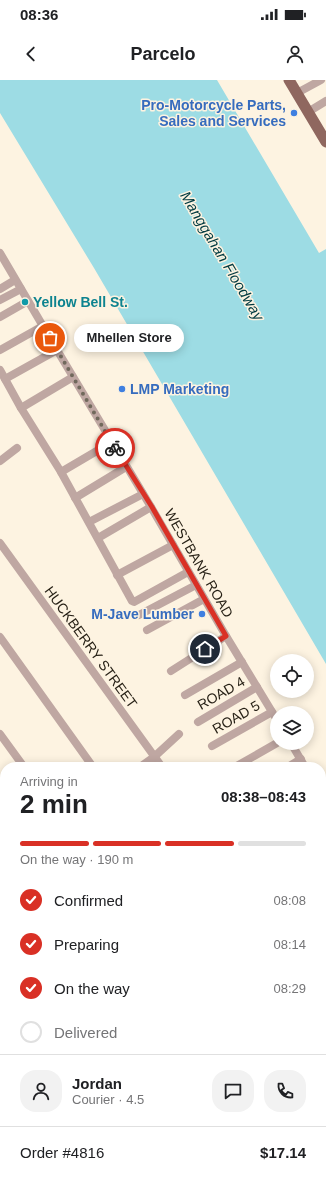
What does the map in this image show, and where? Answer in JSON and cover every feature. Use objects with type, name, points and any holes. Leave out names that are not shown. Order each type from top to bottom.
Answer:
[{"type":"main road","points":[[289,80],[324,135]]},
{"type":"street","points":[[297,93],[321,80]]},
{"type":"street","points":[[308,112],[326,101]]},
{"type":"street","name":"WESTBANK ROAD","points":[[0,253],[126,467],[152,507],[188,572],[270,709]]},
{"type":"street","points":[[0,289],[16,280]]},
{"type":"street","points":[[0,300],[21,288]]},
{"type":"street","points":[[0,317],[28,300]]},
{"type":"street","points":[[0,350],[43,326]]},
{"type":"street","points":[[5,379],[56,350]]},
{"type":"street","points":[[0,370],[21,408],[61,472],[132,601],[134,602],[188,572]]},
{"type":"street","points":[[21,408],[73,377]]},
{"type":"street","points":[[61,472],[112,442]]},
{"type":"street","points":[[0,460],[17,448]]},
{"type":"street","points":[[75,498],[126,467]]},
{"type":"street","points":[[89,522],[143,494]]},
{"type":"street","points":[[98,538],[152,507]]},
{"type":"street","name":"HUCKBERRY STREET","points":[[0,543],[158,762]]},
{"type":"street","points":[[117,575],[173,545]]},
{"type":"street","points":[[139,615],[196,585]]},
{"type":"street","points":[[147,630],[204,599]]},
{"type":"street","points":[[171,671],[226,636]]},
{"type":"street","points":[[0,637],[90,762]]},
{"type":"street","points":[[185,695],[242,662]]},
{"type":"street","name":"ROAD 4","points":[[198,722],[257,687]]},
{"type":"street","name":"ROAD 5","points":[[212,746],[270,713]]},
{"type":"street","points":[[0,734],[20,762]]},
{"type":"street","points":[[147,762],[179,734]]},
{"type":"street","points":[[244,762],[270,747]]},
{"type":"street","points":[[295,750],[302,762]]},
{"type":"water","name":"Manggahan Floodway","points":[[0,80],[217,80],[319,253],[326,249],[326,664],[94,268],[0,113]]},
{"type":"way so far","points":[[50,338],[115,448]]},
{"type":"place","name":"Pro-Motorcycle Parts, Sales and Services","points":[[294,113]]},
{"type":"place","name":"Yellow Bell St.","points":[[25,302]]},
{"type":"place","name":"Mhellen Store","points":[[50,338]]},
{"type":"place","name":"LMP Marketing","points":[[122,389]]},
{"type":"place","name":"M-Jave Lumber","points":[[202,614]]},
{"type":"route","points":[[115,448],[152,507],[226,636],[205,649]]}]
